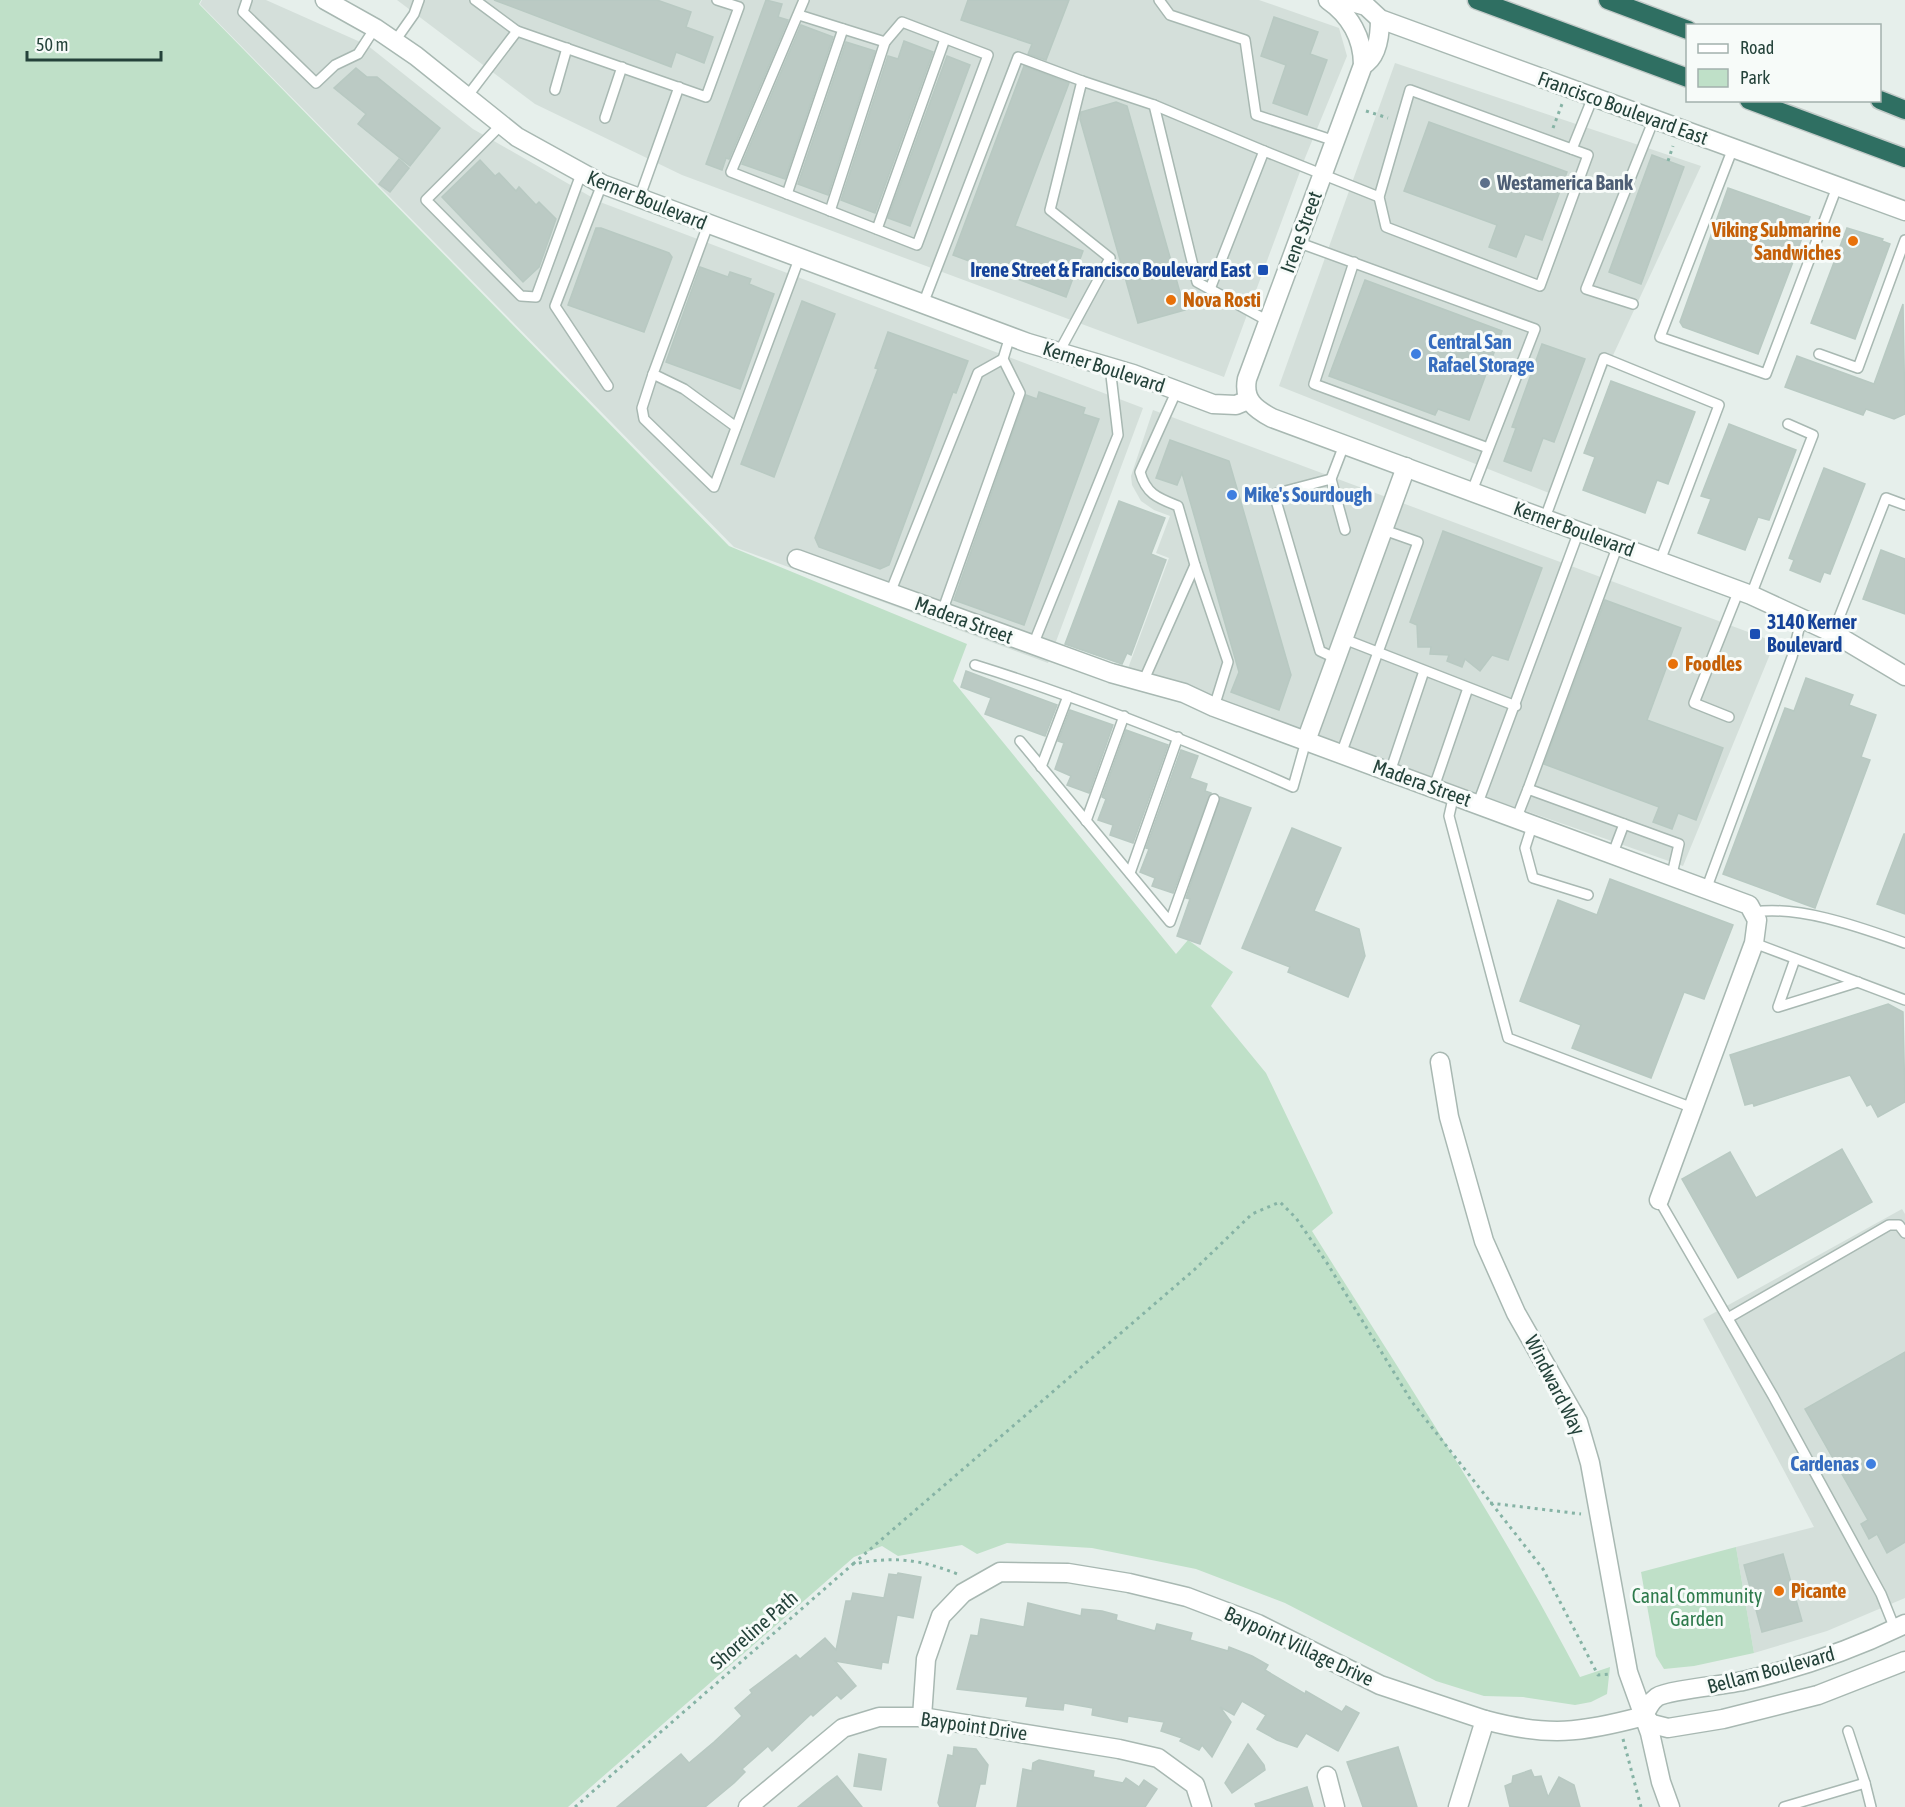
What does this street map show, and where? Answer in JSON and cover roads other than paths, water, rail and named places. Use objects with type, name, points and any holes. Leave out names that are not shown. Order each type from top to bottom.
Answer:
[{"type":"highway","points":[[1477,0],[1686,77]]},
{"type":"highway","points":[[1608,0],[1686,29]]},
{"type":"highway","points":[[1881,100],[1905,110]]},
{"type":"highway","points":[[1754,102],[1905,158]]},
{"type":"street","name":"Kerner Boulevard","points":[[325,0],[395,41],[501,125],[581,174],[602,184],[1010,336],[1226,406],[1248,400],[1254,407],[1272,418],[1745,592],[1833,633],[1905,676]]},
{"type":"street","points":[[1328,0],[1341,10],[1354,29],[1360,44],[1363,65]]},
{"type":"street","name":"Francisco Boulevard East","points":[[1345,0],[1366,6],[1380,19],[1905,212]]},
{"type":"street","name":"Irene Street","points":[[1248,400],[1247,379],[1363,65],[1370,60],[1375,50],[1380,19]]},
{"type":"street","points":[[1306,741],[1406,467]]},
{"type":"street","name":"Madera Street","points":[[797,559],[1033,645],[1143,682],[1184,693],[1214,707],[1741,900],[1754,912]]},
{"type":"street","points":[[1659,1200],[1754,944],[1758,927],[1754,912]]},
{"type":"street","name":"Windward Way","points":[[1440,1062],[1449,1117],[1484,1241],[1516,1313],[1578,1422],[1590,1463],[1601,1516],[1628,1672],[1644,1716],[1670,1807]]},
{"type":"street","name":"Baypoint Village Drive","points":[[922,1717],[926,1659],[941,1616],[963,1593],[1000,1572],[1068,1573],[1139,1585],[1187,1597],[1268,1628],[1380,1684],[1485,1720]]},
{"type":"street","name":"Bellam Boulevard","points":[[1900,1627],[1814,1661],[1766,1675],[1664,1694],[1649,1704],[1644,1716],[1652,1724],[1668,1728],[1741,1715],[1818,1695],[1905,1661]]},
{"type":"street","points":[[1458,1807],[1485,1720],[1548,1733],[1586,1730],[1644,1716]]},
{"type":"street","name":"Baypoint Drive","points":[[748,1807],[843,1728],[879,1717],[922,1717],[1119,1749],[1158,1758],[1195,1785],[1202,1807]]},
{"type":"street","points":[[1327,1776],[1335,1807]]},
{"type":"lane","points":[[247,0],[243,12],[316,83],[335,65],[358,54],[375,28]]},
{"type":"lane","points":[[395,41],[414,14],[419,0]]},
{"type":"lane","points":[[475,0],[517,31],[706,97],[739,7],[717,0]]},
{"type":"lane","points":[[1159,0],[1170,15],[1245,40],[1256,115],[1335,141]]},
{"type":"lane","points":[[802,1],[799,15],[732,172],[830,211],[917,245],[988,55],[902,22],[885,42],[830,211]]},
{"type":"lane","points":[[799,15],[885,42]]},
{"type":"lane","points":[[787,194],[843,29]]},
{"type":"lane","points":[[466,98],[517,31]]},
{"type":"lane","points":[[877,229],[945,39]]},
{"type":"lane","points":[[555,90],[567,48]]},
{"type":"lane","points":[[922,304],[1018,57],[1154,105],[1322,176],[1380,197]]},
{"type":"lane","points":[[605,118],[622,68]]},
{"type":"lane","points":[[1059,352],[1110,258],[1050,210],[1082,81]]},
{"type":"lane","points":[[639,199],[679,87]]},
{"type":"lane","points":[[1410,90],[1572,148],[1588,155],[1540,286],[1386,227],[1380,197],[1410,90]]},
{"type":"lane","points":[[1572,148],[1593,97]]},
{"type":"lane","points":[[1154,105],[1197,282],[1268,321]]},
{"type":"lane","points":[[1633,304],[1586,289],[1654,119]]},
{"type":"lane","points":[[501,125],[426,200],[521,296],[536,297],[581,174]]},
{"type":"lane","points":[[1733,148],[1660,337],[1766,374],[1837,186]]},
{"type":"lane","points":[[1210,289],[1264,151]]},
{"type":"lane","points":[[602,184],[555,306],[608,386]]},
{"type":"lane","points":[[708,225],[642,408],[644,419],[714,487],[799,259]]},
{"type":"lane","points":[[1820,354],[1858,368],[1905,240]]},
{"type":"lane","points":[[1297,242],[1535,329],[1472,491]]},
{"type":"lane","points":[[1354,262],[1314,384],[1488,448]]},
{"type":"lane","points":[[942,612],[1020,393],[1003,359],[1010,336]]},
{"type":"lane","points":[[1545,518],[1604,358],[1719,405],[1660,561]]},
{"type":"lane","points":[[890,593],[978,373],[1003,359]]},
{"type":"lane","points":[[1033,645],[1118,435],[1110,367]]},
{"type":"lane","points":[[653,374],[684,389],[736,427]]},
{"type":"lane","points":[[1177,390],[1140,472],[1144,486],[1152,495],[1178,506],[1195,565],[1228,662],[1214,707]]},
{"type":"lane","points":[[1729,717],[1694,703],[1813,435],[1788,424]]},
{"type":"lane","points":[[1344,444],[1331,479],[1345,530]]},
{"type":"lane","points":[[1331,479],[1274,494],[1320,651],[1337,659]]},
{"type":"lane","points":[[1833,633],[1886,498],[1905,506]]},
{"type":"lane","points":[[1341,754],[1418,542],[1384,530]]},
{"type":"lane","points":[[1478,803],[1516,706],[1579,531]]},
{"type":"lane","points":[[1588,895],[1533,878],[1525,848],[1525,820],[1528,789],[1618,545]]},
{"type":"lane","points":[[1143,682],[1195,565]]},
{"type":"lane","points":[[1707,887],[1792,657],[1802,617]]},
{"type":"lane","points":[[1344,639],[1516,706]]},
{"type":"lane","points":[[975,665],[1124,716],[1293,787],[1306,741]]},
{"type":"lane","points":[[1390,772],[1424,671]]},
{"type":"lane","points":[[1434,787],[1468,688]]},
{"type":"lane","points":[[1041,767],[1068,696]]},
{"type":"lane","points":[[1086,821],[1124,716]]},
{"type":"lane","points":[[1130,873],[1178,737]]},
{"type":"lane","points":[[1020,741],[1170,921],[1214,799]]},
{"type":"lane","points":[[1528,789],[1679,844],[1672,874]]},
{"type":"lane","points":[[1454,794],[1449,816],[1508,1038],[1693,1108]]},
{"type":"lane","points":[[1613,853],[1624,824]]},
{"type":"lane","points":[[1754,912],[1768,910],[1844,922],[1905,943]]},
{"type":"lane","points":[[1754,944],[1905,1000]]},
{"type":"lane","points":[[1795,959],[1778,1006],[1858,982]]},
{"type":"lane","points":[[1659,1200],[1728,1318],[1900,1627]]},
{"type":"lane","points":[[1728,1318],[1889,1225],[1899,1225],[1905,1233]]},
{"type":"lane","points":[[1848,1731],[1871,1807]]},
{"type":"lane","points":[[1784,1807],[1865,1783]]},
{"type":"place","name":"Westamerica Bank","points":[[1485,183]]},
{"type":"place","name":"Viking Submarine Sandwiches","points":[[1853,241]]},
{"type":"place","name":"Irene Street & Francisco Boulevard East","points":[[1263,270]]},
{"type":"place","name":"Nova Rosti","points":[[1171,300]]},
{"type":"place","name":"Central San Rafael Storage","points":[[1416,354]]},
{"type":"place","name":"Mike's Sourdough","points":[[1232,495]]},
{"type":"place","name":"3140 Kerner Boulevard","points":[[1755,634]]},
{"type":"place","name":"Foodles","points":[[1673,664]]},
{"type":"place","name":"Cardenas","points":[[1871,1464]]},
{"type":"place","name":"Picante","points":[[1779,1591]]},
{"type":"park label","name":"Canal Community Garden","points":[[1697,1608]]}]
